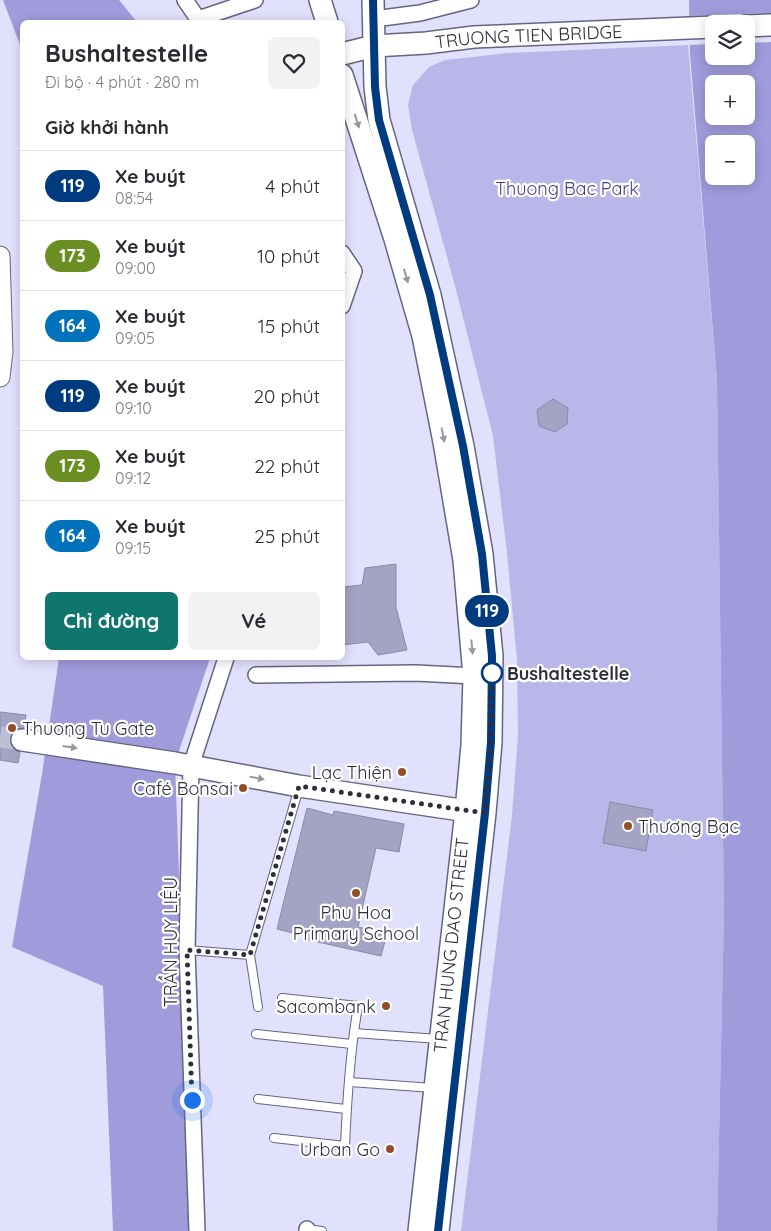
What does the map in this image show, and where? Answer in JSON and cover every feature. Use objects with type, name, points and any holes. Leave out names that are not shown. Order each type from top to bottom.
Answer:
[{"type":"main road","points":[[320,0],[326,20]]},
{"type":"main road","name":"TRAN HUNG DAO STREET","points":[[373,10],[375,87],[379,120],[430,295],[463,446],[482,554],[492,656],[491,742],[476,812],[441,1039],[419,1231]]},
{"type":"main road","points":[[755,26],[771,25]]},
{"type":"main road","name":"TRUONG TIEN BRIDGE","points":[[345,53],[374,46],[474,37],[705,27]]},
{"type":"main road","name":"TRAN HUNG DAO STREET","points":[[345,84],[395,239],[423,336],[444,442],[464,560],[474,676],[472,745],[476,812],[438,1231]]},
{"type":"main road","points":[[22,740],[183,764],[299,786],[476,812]]},
{"type":"street","points":[[185,0],[198,20]]},
{"type":"street","points":[[202,20],[255,0]]},
{"type":"street","points":[[373,10],[420,13],[471,0]]},
{"type":"street","points":[[0,258],[3,352],[0,377]]},
{"type":"street","points":[[345,258],[354,271],[345,297]]},
{"type":"street","name":"TRẦN HUY LIỆU","points":[[197,1231],[187,950],[183,764],[225,660]]},
{"type":"street","points":[[256,675],[416,673],[474,676]]},
{"type":"lane","points":[[258,1007],[250,955],[299,786]]},
{"type":"lane","points":[[187,950],[250,955]]},
{"type":"lane","points":[[274,1138],[345,1146],[346,1109],[350,1082],[352,1044],[358,1006],[282,998]]},
{"type":"lane","points":[[354,1033],[441,1039]]},
{"type":"lane","points":[[256,1034],[352,1044]]},
{"type":"lane","points":[[350,1082],[435,1088]]},
{"type":"lane","points":[[258,1099],[346,1109]]},
{"type":"green space","name":"Thuong Bac Park","points":[[688,45],[717,380],[724,912],[717,1231],[461,1231],[512,815],[518,735],[517,660],[493,436],[455,286],[412,130],[408,105],[413,85],[429,67],[445,60],[508,53]]},
{"type":"shaded area","points":[[3,0],[119,0],[135,20],[20,20],[20,45]]},
{"type":"shaded area","points":[[689,0],[771,0],[771,1231],[717,1231],[724,912],[717,380],[690,54]]},
{"type":"shaded area","points":[[59,660],[209,660],[175,763],[192,1231],[113,1231],[103,986],[12,947],[42,774]]},
{"type":"pier","points":[[771,13],[771,42],[755,43],[755,15],[715,15]]},
{"type":"pier","points":[[705,15],[705,44],[688,45],[687,16]]},
{"type":"building","points":[[553,399],[568,408],[567,424],[555,432],[539,426],[537,410]]},
{"type":"building","points":[[396,564],[396,607],[407,650],[378,655],[368,642],[345,645],[345,587],[362,585],[365,568]]},
{"type":"building","name":"Thuong Tu Gate","points":[[0,712],[26,715],[24,728],[17,729],[10,738],[11,745],[20,752],[18,763],[0,760]]},
{"type":"building","name":"Thương Bạc","points":[[610,802],[653,810],[646,851],[603,843]]},
{"type":"building","points":[[307,808],[333,815],[334,811],[404,824],[399,852],[376,848],[358,927],[387,934],[381,956],[304,939],[305,936],[277,929]]},
{"type":"tunnel","points":[[0,737],[22,740]]},
{"type":"bus line","name":"119","points":[[373,0],[375,87],[379,120],[430,295],[463,446],[482,554],[492,656],[491,742],[485,813],[438,1231]]},
{"type":"place","name":"Bushaltestelle","points":[[492,673]]},
{"type":"place","name":"Thuong Tu Gate","points":[[12,728]]},
{"type":"place","name":"Lạc Thiện","points":[[402,772]]},
{"type":"place","name":"Café Bonsai","points":[[243,788]]},
{"type":"place","name":"Thương Bạc","points":[[628,826]]},
{"type":"place","name":"Phu Hoa Primary School","points":[[356,893]]},
{"type":"place","name":"Sacombank","points":[[386,1006]]},
{"type":"place","name":"Urban Go","points":[[390,1149]]},
{"type":"route","points":[[192,1100],[187,950],[250,955],[299,786],[485,813],[491,742],[492,673]]}]
